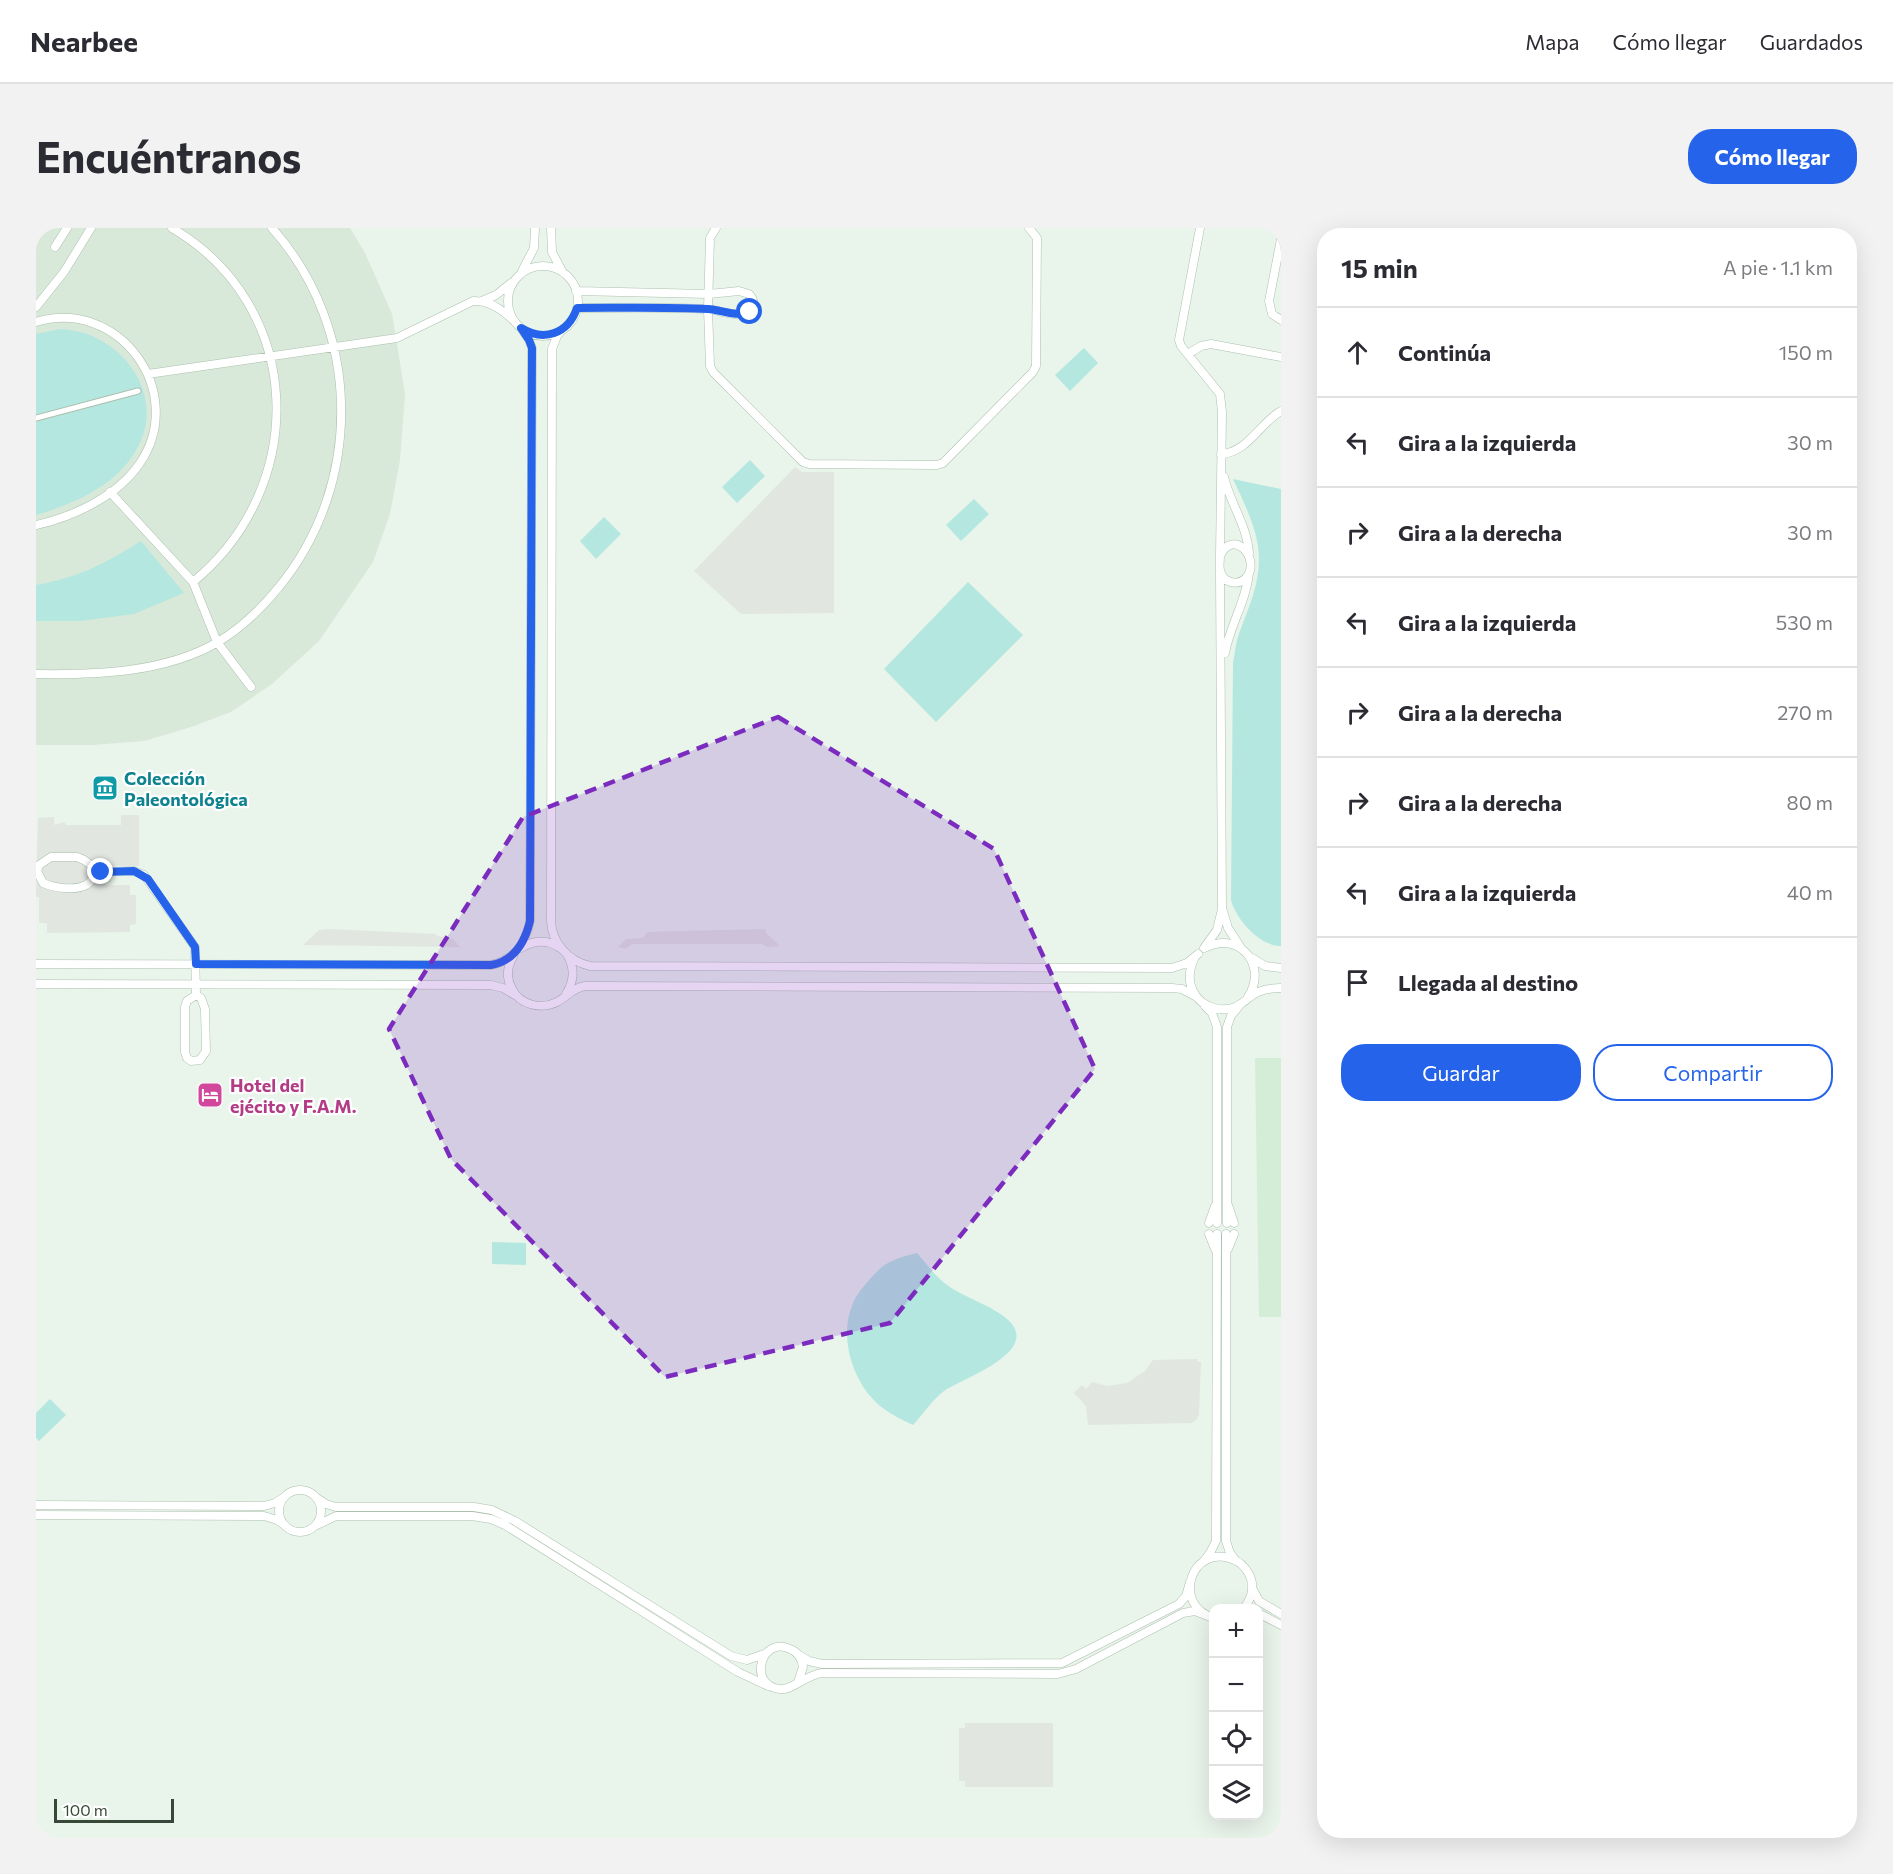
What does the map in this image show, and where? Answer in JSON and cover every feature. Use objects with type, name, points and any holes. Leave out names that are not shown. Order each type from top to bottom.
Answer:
[{"type":"street","points":[[55,247],[67,228]]},
{"type":"street","points":[[36,307],[63,272],[91,228]]},
{"type":"street","points":[[172,228],[203,250],[235,285],[252,312],[269,357],[275,387],[277,419],[266,481],[253,510],[237,537],[217,561],[193,582]]},
{"type":"street","points":[[36,674],[84,675],[126,670],[180,657],[217,642],[254,613],[286,579],[306,547],[323,513],[334,477],[342,421],[341,384],[334,346],[324,312],[289,248],[272,228]]},
{"type":"street","points":[[514,321],[510,313],[508,294],[532,253],[535,228]]},
{"type":"street","points":[[36,984],[491,986],[508,990],[520,999],[536,1006],[560,1001],[566,994],[573,980],[572,965],[553,935],[550,921],[552,349],[557,336],[574,316],[577,308],[576,291],[553,256],[550,228]]},
{"type":"street","points":[[716,228],[710,238],[708,294],[713,372],[803,462],[809,464],[937,465],[951,455],[1033,372],[1036,366],[1037,238],[1029,228]]},
{"type":"street","points":[[36,964],[491,965],[504,961],[531,942],[540,941],[557,946],[573,959],[586,965],[613,966],[1172,968],[1187,963],[1204,948],[1216,930],[1222,909],[1220,556],[1222,403],[1220,394],[1181,346],[1180,332],[1200,228]]},
{"type":"street","points":[[1281,239],[1269,301],[1272,314],[1281,320]]},
{"type":"street","points":[[148,374],[397,338],[465,303],[482,301],[502,291],[519,275],[537,266],[553,267],[568,276]]},
{"type":"street","points":[[576,291],[708,294],[744,291],[753,297],[754,302],[750,312],[744,315],[708,309],[577,308]]},
{"type":"street","points":[[657,293],[657,307]]},
{"type":"street","points":[[482,301],[500,309],[514,321],[521,328],[532,348],[530,921],[525,938],[511,959],[508,976],[514,993],[520,999]]},
{"type":"street","points":[[36,525],[69,515],[110,492],[134,472],[150,445],[156,414],[154,394],[148,374],[130,347],[104,328],[73,318],[38,321]]},
{"type":"street","points":[[521,328],[529,333],[547,335],[563,329]]},
{"type":"street","points":[[1188,354],[1201,346],[1211,344],[1281,357]]},
{"type":"street","points":[[36,418],[138,391]]},
{"type":"street","points":[[1221,454],[1231,454],[1239,449],[1281,411]]},
{"type":"street","points":[[1221,464],[1230,499],[1245,530],[1249,556],[1245,595],[1226,645],[1222,672]]},
{"type":"street","points":[[110,492],[193,582],[217,642],[251,687]]},
{"type":"street","points":[[1220,556],[1223,549],[1234,545],[1245,549],[1249,556]]},
{"type":"street","points":[[1220,571],[1226,581],[1234,583],[1242,581],[1249,571]]},
{"type":"street","points":[[101,872],[86,885],[51,887],[43,883],[37,871],[39,865],[51,857],[77,857],[101,872],[134,871],[148,879],[195,947],[196,995]]},
{"type":"street","points":[[1222,909],[1228,928],[1251,960],[1256,975],[1253,991],[1231,1016],[1227,1027],[1227,1199],[1230,1223]]},
{"type":"street","points":[[1204,948],[1228,943],[1264,966],[1281,968]]},
{"type":"street","points":[[1195,996],[1191,988],[1190,970],[1198,954]]},
{"type":"street","points":[[566,994],[580,986],[1182,989],[1202,1003],[1212,1014],[1217,1027],[1217,1199],[1213,1223]]},
{"type":"street","points":[[1202,1003],[1218,1010],[1226,1010],[1264,990],[1281,988]]},
{"type":"street","points":[[196,995],[201,998],[206,1009],[206,1051],[200,1060],[191,1061],[185,1052],[185,1007],[187,1001],[196,995]]},
{"type":"street","points":[[36,1515],[264,1506],[275,1503],[287,1493],[300,1489],[336,1507],[474,1507],[492,1510],[515,1521],[732,1656],[747,1660],[757,1658],[781,1646],[787,1647],[809,1661],[822,1664],[1058,1664],[1072,1660],[1179,1604],[1186,1596],[1197,1566],[1204,1561],[1216,1541],[1217,1254],[1213,1234]]},
{"type":"street","points":[[1230,1234],[1226,1254],[1226,1541],[1230,1553],[1248,1572],[1259,1601],[1281,1614]]},
{"type":"street","points":[[283,1498],[279,1510],[281,1521],[285,1526]]},
{"type":"street","points":[[315,1526],[321,1510],[317,1498]]},
{"type":"street","points":[[36,1505],[264,1516],[300,1532],[336,1516],[472,1516],[491,1519],[505,1525],[738,1672],[773,1688],[784,1689],[807,1677],[822,1673],[1058,1674],[1072,1671],[1184,1613],[1195,1611],[1209,1616]]},
{"type":"street","points":[[1204,1561],[1220,1556],[1236,1560]]},
{"type":"street","points":[[1190,1582],[1189,1590],[1195,1606],[1209,1616]]},
{"type":"street","points":[[1247,1604],[1252,1586]]},
{"type":"street","points":[[1263,1616],[1281,1625]]},
{"type":"street","points":[[765,1653],[760,1670],[764,1681],[773,1688]]},
{"type":"street","points":[[797,1653],[803,1667],[798,1682]]},
{"type":"street","points":[[1041,1674],[1042,1664]]},
{"type":"highlighted area","points":[[778,717],[994,849],[1095,1069],[890,1323],[665,1377],[451,1159],[389,1029],[523,817]]},
{"type":"shaded area","points":[[36,228],[350,228],[365,253],[392,314],[405,394],[400,460],[390,514],[373,562],[319,641],[272,684],[231,712],[144,741],[92,745],[36,745]]},
{"type":"shaded area","points":[[60,329],[82,333],[102,341],[120,354],[134,370],[143,389],[147,409],[144,431],[135,452],[116,475],[78,499],[36,515],[36,334]]},
{"type":"shaded area","points":[[1084,348],[1098,363],[1070,391],[1055,375]]},
{"type":"shaded area","points":[[750,460],[765,476],[737,503],[722,487]]},
{"type":"shaded area","points":[[795,467],[802,472],[834,472],[834,613],[741,614],[694,571]]},
{"type":"shaded area","points":[[1233,479],[1281,489],[1281,946],[1265,941],[1250,930],[1243,923],[1231,900],[1233,663],[1259,569],[1254,528]]},
{"type":"shaded area","points":[[974,499],[989,514],[961,541],[946,525]]},
{"type":"shaded area","points":[[604,517],[621,534],[596,559],[580,541]]},
{"type":"shaded area","points":[[141,541],[184,593],[134,614],[80,621],[36,621],[36,585],[91,569]]},
{"type":"shaded area","points":[[968,582],[1023,635],[936,722],[884,669]]},
{"type":"shaded area","points":[[121,815],[139,815],[139,866],[105,866],[105,885],[130,885],[130,895],[136,895],[136,924],[130,925],[130,932],[47,933],[47,923],[39,923],[39,897],[36,897],[38,818],[54,817],[54,825],[65,822],[66,825],[121,825]]},
{"type":"shaded area","points":[[765,929],[766,933],[780,946],[632,944],[626,949],[618,947],[626,939],[643,938],[647,932]]},
{"type":"shaded area","points":[[319,930],[436,934],[453,939],[460,947],[303,945]]},
{"type":"shaded area","points":[[1255,1058],[1281,1058],[1281,1317],[1259,1317]]},
{"type":"shaded area","points":[[492,1242],[526,1243],[526,1265],[492,1264]]},
{"type":"shaded area","points":[[917,1253],[947,1285],[1002,1315],[1014,1327],[1016,1339],[1010,1350],[999,1360],[940,1394],[913,1425],[880,1406],[864,1388],[849,1354],[847,1329],[853,1302],[870,1279],[887,1264]]},
{"type":"shaded area","points":[[1197,1359],[1201,1362],[1199,1415],[1191,1423],[1088,1425],[1086,1406],[1074,1393],[1082,1385],[1086,1389],[1092,1382],[1107,1386],[1127,1383],[1145,1371],[1153,1360]]},
{"type":"shaded area","points":[[50,1399],[66,1415],[39,1441],[36,1438],[36,1413]]},
{"type":"shaded area","points":[[965,1723],[1053,1723],[1053,1787],[965,1787],[965,1781],[959,1781],[959,1728],[965,1728]]},
{"type":"place","name":"Colección Paleontológica","points":[[105,788]]},
{"type":"place","name":"Hotel del ejécito y F.A.M.","points":[[210,1095]]},
{"type":"route","points":[[101,872],[134,871],[144,875],[191,940],[195,947],[196,964],[491,965],[500,963],[513,955],[525,938],[530,921],[532,348],[521,328],[537,335],[555,333],[570,323],[577,308],[657,307],[716,310],[744,315],[750,312]]}]
